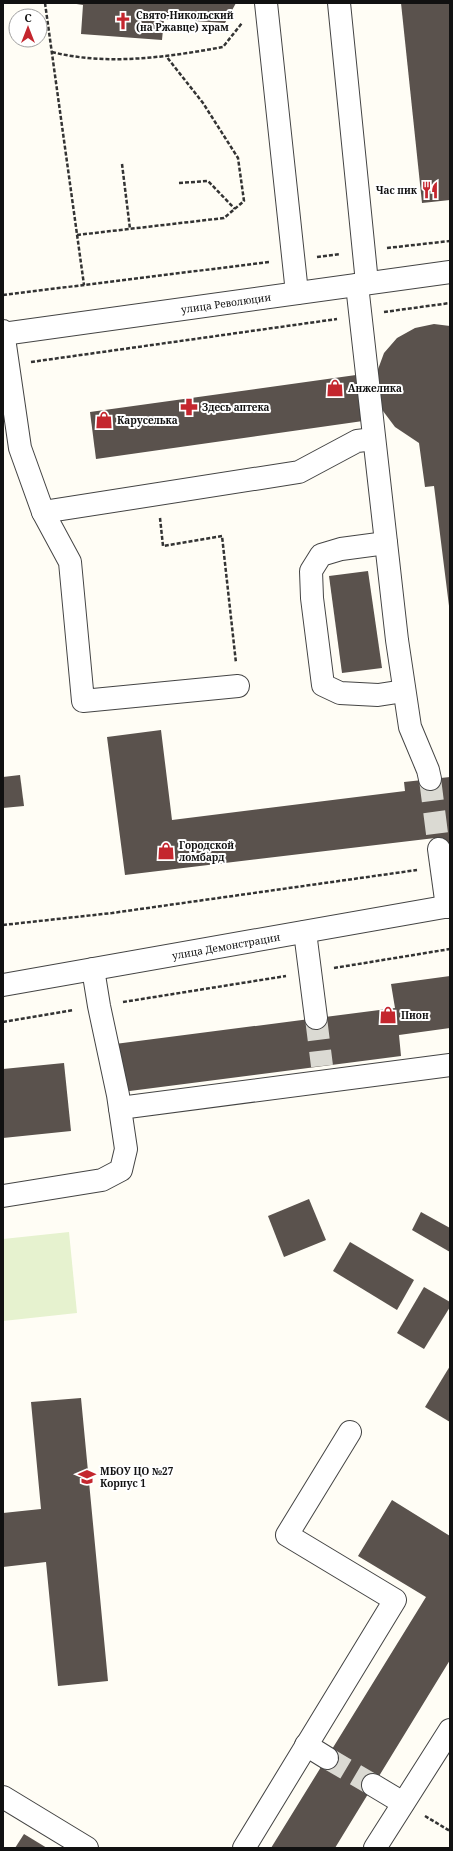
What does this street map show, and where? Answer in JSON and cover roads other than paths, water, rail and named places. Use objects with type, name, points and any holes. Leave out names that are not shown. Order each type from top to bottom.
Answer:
[{"type":"street","points":[[266,3],[297,293]]},
{"type":"street","points":[[340,3],[364,251],[360,315],[386,543],[404,691],[410,727],[428,770],[430,779]]},
{"type":"street","name":"улица Революции","points":[[3,333],[450,272]]},
{"type":"street","points":[[3,333],[20,448],[43,512],[70,562],[83,701],[238,686]]},
{"type":"street","points":[[43,512],[299,472],[357,441],[374,439]]},
{"type":"street","points":[[386,543],[341,549],[321,555],[312,571],[312,598],[323,685],[340,693],[378,695],[404,691]]},
{"type":"street","points":[[440,858],[448,907]]},
{"type":"street","name":"улица Демонстрации","points":[[3,985],[448,907]]},
{"type":"street","points":[[305,932],[316,1018]]},
{"type":"street","points":[[3,1196],[102,1180],[121,1170],[126,1150],[120,1108],[93,969]]},
{"type":"street","points":[[120,1108],[323,1074],[450,1065]]},
{"type":"street","points":[[244,1848],[394,1600],[287,1535],[350,1432]]},
{"type":"street","points":[[375,1848],[450,1730]]},
{"type":"street","points":[[306,1745],[327,1758]]},
{"type":"street","points":[[373,1785],[403,1803]]},
{"type":"street","points":[[3,1797],[87,1848]]},
{"type":"tunnel","points":[[430,779],[439,849]]},
{"type":"tunnel","points":[[316,1018],[322,1066]]},
{"type":"tunnel","points":[[327,1758],[373,1785]]},
{"type":"place","name":"Свято-Никольский (на Ржавце) храм","points":[[123,21]]},
{"type":"place","name":"Час пик","points":[[430,190]]},
{"type":"place","name":"Анжелика","points":[[335,388]]},
{"type":"place","name":"Здесь аптека","points":[[189,407]]},
{"type":"place","name":"Каруселька","points":[[104,420]]},
{"type":"place","name":"Городской ломбард","points":[[166,851]]},
{"type":"place","name":"Пион","points":[[388,1015]]},
{"type":"place","name":"МБОУ ЦО №27 Корпус 1","points":[[87,1477]]}]
